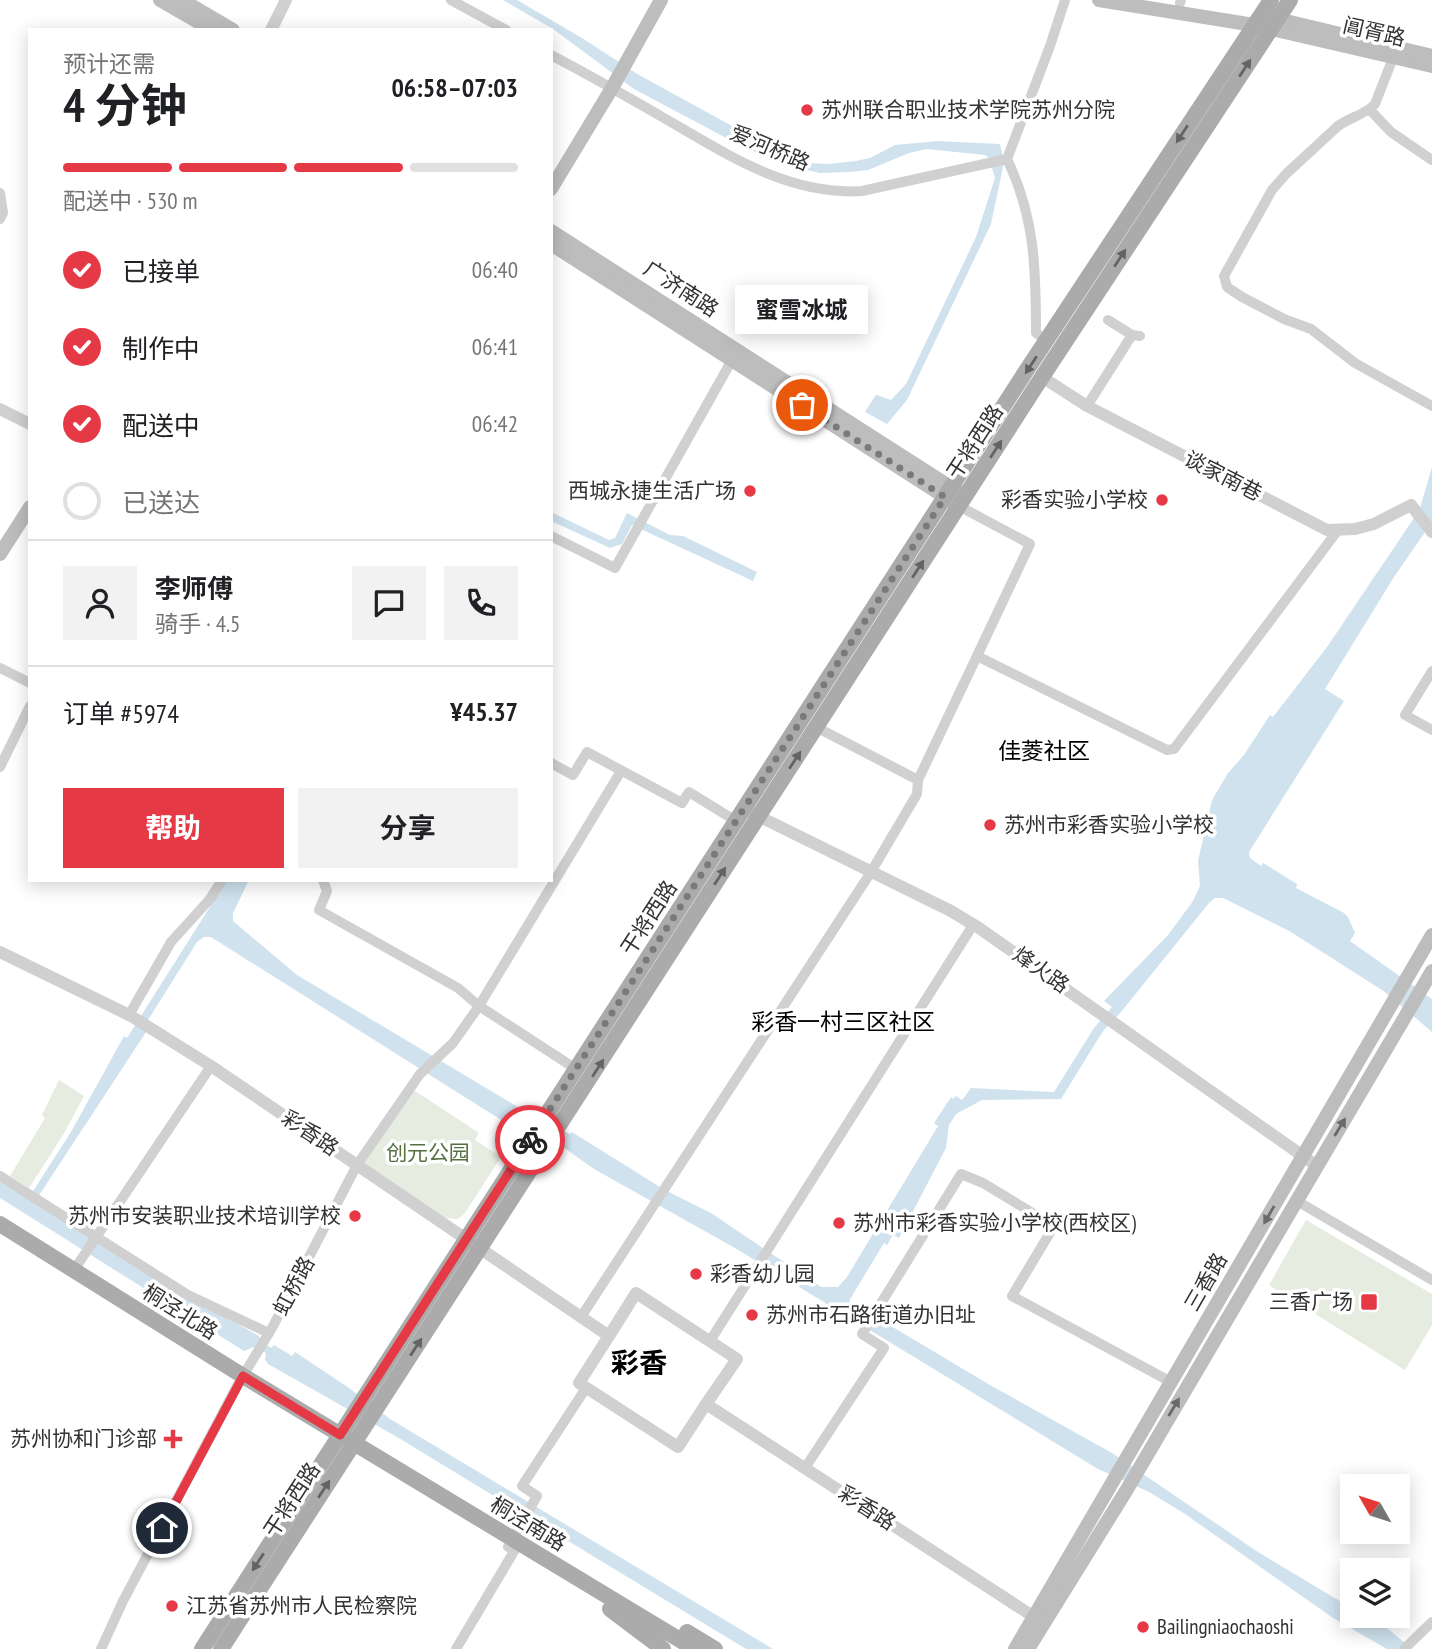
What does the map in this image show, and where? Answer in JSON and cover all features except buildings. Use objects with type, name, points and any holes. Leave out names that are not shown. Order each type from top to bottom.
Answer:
[{"type":"main road","points":[[160,0],[209,28]]},
{"type":"main road","points":[[182,0],[230,28]]},
{"type":"main road","points":[[553,186],[614,86],[661,0]]},
{"type":"main road","name":"阊胥路","points":[[1099,0],[1257,20]]},
{"type":"main road","name":"阊胥路","points":[[1161,0],[1181,1],[1274,24],[1432,56]]},
{"type":"main road","name":"干将西路","points":[[202,1649],[359,1420],[379,1405],[546,1115],[955,497],[1042,377],[1086,296],[1271,0]]},
{"type":"main road","name":"干将西路","points":[[359,1420],[364,1396],[561,1125],[746,816],[816,727],[1047,341],[1086,296],[1290,0]]},
{"type":"main road","name":"阊胥路","points":[[1274,24],[1393,58],[1432,66]]},
{"type":"main road","name":"广济南路","points":[[553,232],[955,497]]},
{"type":"main road","name":"广济南路","points":[[553,245],[732,360],[955,497]]},
{"type":"main road","points":[[2,548],[28,511]]},
{"type":"main road","name":"三香路","points":[[1028,1649],[1094,1529],[1114,1480],[1432,935]]},
{"type":"main road","name":"三香路","points":[[1016,1649],[1094,1529],[1126,1490],[1432,971]]},
{"type":"main road","name":"桐泾北路","points":[[0,1224],[240,1380]]},
{"type":"main road","name":"桐泾北路","points":[[0,1234],[344,1443]]},
{"type":"main road","name":"干将西路","points":[[221,1649],[344,1443]]},
{"type":"main road","name":"桐泾南路","points":[[344,1443],[612,1605],[678,1649]]},
{"type":"main road","points":[[1006,1649],[1082,1521],[1114,1480]]},
{"type":"main road","points":[[1037,1649],[1106,1535],[1126,1490]]},
{"type":"main road","points":[[612,1605],[663,1649]]},
{"type":"main road","points":[[612,1605],[685,1631],[715,1649]]},
{"type":"main road","name":"桐泾南路","points":[[612,1605],[695,1649]]},
{"type":"street","points":[[272,28],[286,0]]},
{"type":"street","points":[[451,0],[502,28]]},
{"type":"street","points":[[1047,341],[1036,333],[1036,260],[1021,187],[1006,159],[1065,0]]},
{"type":"street","name":"爱河桥路","points":[[553,56],[614,86],[742,162],[780,179],[810,188],[839,192],[862,191],[1006,159]]},
{"type":"street","points":[[1393,58],[1375,104],[1370,110],[1348,118],[1280,180],[1226,270],[1225,281],[1227,287],[1241,298],[1311,329],[1355,363],[1432,406]]},
{"type":"street","points":[[1370,110],[1391,132],[1432,160]]},
{"type":"street","points":[[0,193],[3,214],[0,219]]},
{"type":"street","points":[[1087,406],[1136,336],[1108,320]]},
{"type":"street","points":[[553,537],[615,568],[732,360]]},
{"type":"street","name":"谈家南巷","points":[[1042,377],[1087,406],[1327,530],[1355,530],[1412,506],[1430,530]]},
{"type":"street","points":[[0,409],[28,423]]},
{"type":"street","points":[[581,1317],[871,872],[917,794],[918,780],[1030,544],[955,497]]},
{"type":"street","points":[[977,656],[1167,750],[1174,749],[1338,530]]},
{"type":"street","points":[[0,667],[28,682]]},
{"type":"street","points":[[1432,671],[1405,715],[1432,730]]},
{"type":"street","points":[[0,768],[28,710]]},
{"type":"street","points":[[816,727],[918,780]]},
{"type":"street","points":[[553,764],[573,775],[587,752],[682,803],[689,792],[746,816]]},
{"type":"street","name":"虹桥路","points":[[101,1649],[123,1601],[357,1165],[420,1074],[453,1043],[479,1006],[621,771]]},
{"type":"street","name":"烽火路","points":[[746,816],[871,872],[974,925],[1317,1166]]},
{"type":"street","points":[[130,1016],[171,942],[210,900],[221,882]]},
{"type":"street","points":[[324,882],[327,891],[319,910],[458,988],[479,1006],[576,1069]]},
{"type":"street","points":[[710,1341],[757,1263],[974,925]]},
{"type":"street","name":"彩香路","points":[[0,952],[130,1016],[211,1066],[609,1336]]},
{"type":"street","points":[[74,1270],[211,1066]]},
{"type":"street","points":[[805,1468],[884,1348],[862,1334],[961,1174],[983,1183],[1054,1226],[1012,1296],[1171,1382]]},
{"type":"street","points":[[0,1176],[94,1238],[264,1341]]},
{"type":"street","points":[[1297,1201],[1432,1280]]},
{"type":"street","points":[[636,1293],[737,1359],[678,1447],[579,1383],[609,1336],[636,1293]]},
{"type":"street","points":[[456,1649],[537,1496],[522,1486],[586,1388]]},
{"type":"street","name":"彩香路","points":[[706,1404],[1028,1613]]},
{"type":"street","points":[[1406,1646],[1432,1622]]},
{"type":"green space","points":[[59,1080],[84,1096],[29,1188],[10,1176],[45,1118],[42,1115]]},
{"type":"green space","name":"创元公园","points":[[412,1089],[479,1133],[475,1140],[501,1157],[465,1213],[458,1219],[445,1218],[362,1162]]},
{"type":"green space","name":"三香广场","points":[[1306,1220],[1432,1294],[1432,1325],[1405,1370],[1269,1285]]},
{"type":"water","points":[[503,0],[517,0],[639,75],[772,148],[807,163],[856,161],[870,158],[895,145],[938,141],[1000,144],[1004,162],[991,224],[907,400],[887,424],[865,412],[875,396],[891,400],[906,384],[976,237],[995,178],[989,158],[985,155],[927,149],[909,153],[868,170],[820,173],[795,167],[745,148],[634,89],[551,28]]},
{"type":"water","points":[[1432,467],[1432,522],[1394,577],[1325,689],[1344,701],[1249,852],[1250,858],[1261,866],[1263,863],[1297,884],[1296,888],[1344,913],[1355,933],[1350,941],[1432,999],[1432,1032],[1385,992],[1291,932],[1223,898],[1215,898],[1103,1031],[1061,1099],[982,1100],[956,1114],[949,1125],[946,1148],[899,1238],[893,1235],[887,1245],[884,1243],[849,1301],[990,1385],[1112,1453],[1258,1552],[1340,1601],[1340,1622],[1149,1492],[1098,1469],[735,1248],[594,1169],[563,1147],[520,1125],[517,1130],[211,937],[204,937],[197,942],[148,1020],[152,1023],[34,1203],[165,1286],[179,1291],[259,1336],[271,1348],[274,1345],[292,1356],[295,1352],[390,1419],[773,1649],[746,1649],[397,1437],[268,1364],[265,1360],[266,1353],[254,1347],[244,1351],[0,1198],[0,1182],[28,1199],[71,1132],[124,1036],[127,1038],[226,882],[248,882],[233,913],[233,921],[297,975],[528,1113],[570,1134],[572,1132],[663,1189],[711,1213],[821,1287],[838,1287],[847,1277],[938,1126],[934,1123],[951,1097],[953,1099],[956,1096],[962,1100],[971,1088],[1054,1092],[1094,1028],[1112,1007],[1104,1001],[1168,935],[1193,901],[1200,886],[1198,861],[1212,800],[1228,773],[1244,755],[1270,715],[1273,717],[1327,647],[1420,508]]},
{"type":"water","points":[[553,513],[609,540],[615,538],[627,513],[670,535],[683,536],[757,572],[753,581],[632,525],[622,544],[610,548],[553,522]]},
{"type":"water","points":[[1350,1628],[1386,1628],[1412,1649],[1387,1649]]},
{"type":"way so far","points":[[530,1140],[945,497],[802,405]]},
{"type":"place","name":"苏州联合职业技术学院苏州分院","points":[[807,110]]},
{"type":"place","name":"蜜雪冰城","points":[[802,405]]},
{"type":"place","name":"西城永捷生活广场","points":[[750,491]]},
{"type":"place","name":"彩香实验小学校","points":[[1162,500]]},
{"type":"place","name":"苏州市彩香实验小学校","points":[[990,825]]},
{"type":"place","name":"苏州市安装职业技术培训学校","points":[[355,1216]]},
{"type":"place","name":"苏州市彩香实验小学校(西校区)","points":[[839,1223]]},
{"type":"place","name":"彩香幼儿园","points":[[696,1274]]},
{"type":"place","name":"三香广场","points":[[1369,1302]]},
{"type":"place","name":"苏州市石路街道办旧址","points":[[752,1315]]},
{"type":"place","name":"苏州协和门诊部","points":[[173,1439]]},
{"type":"place","name":"江苏省苏州市人民检察院","points":[[172,1606]]},
{"type":"place","name":"Bailingniaochaoshi","points":[[1143,1627]]},
{"type":"district","name":"佳菱社区","points":[[1044,751]]},
{"type":"district","name":"彩香一村三区社区","points":[[843,1022]]},
{"type":"district","name":"彩香","points":[[639,1363]]},
{"type":"route","points":[[162,1528],[243,1376],[340,1435],[530,1140]]}]
